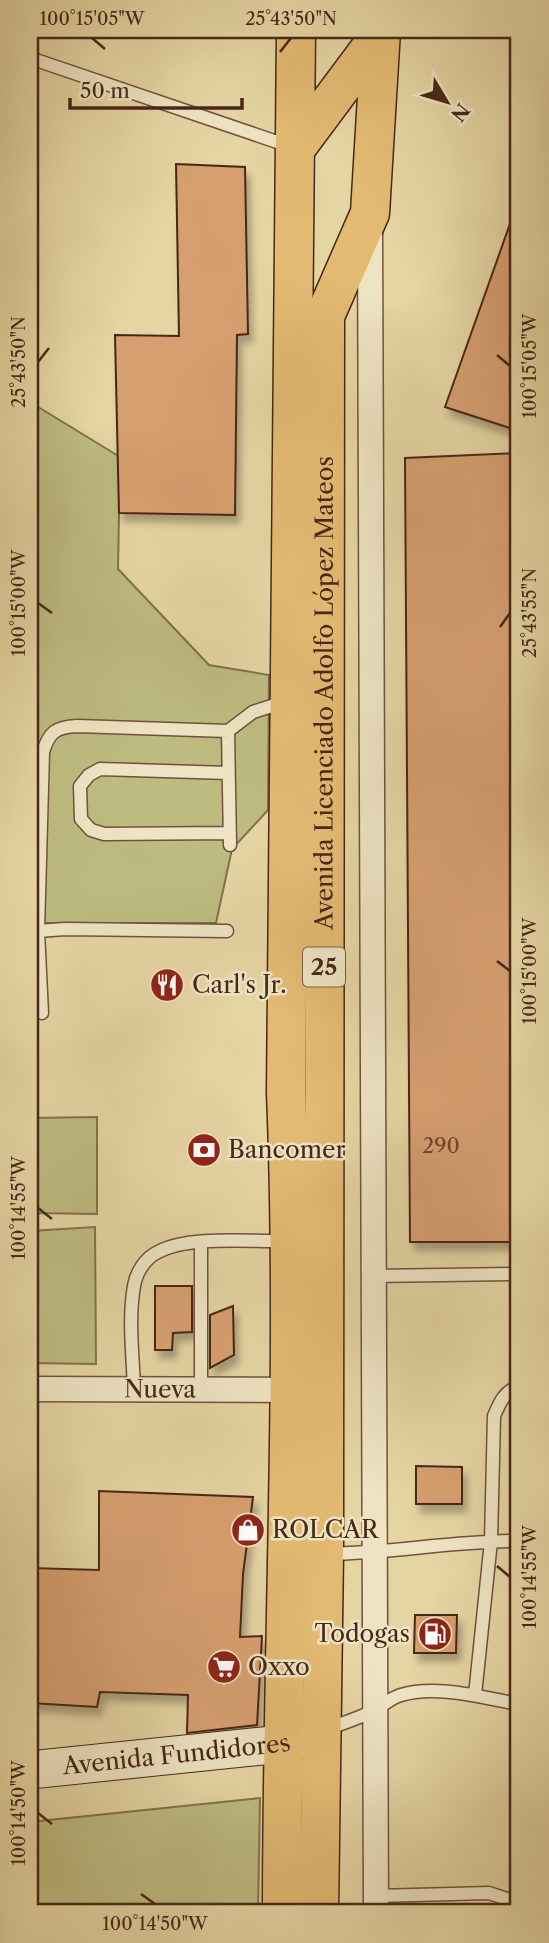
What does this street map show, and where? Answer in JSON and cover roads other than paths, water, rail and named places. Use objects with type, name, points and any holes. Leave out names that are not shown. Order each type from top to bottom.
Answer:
[{"type":"main road","name":"Avenida Licenciado Adolfo López Mateos","points":[[282,1913],[282,1744],[290,1390],[286,1093],[296,30]]},
{"type":"main road","name":"Avenida Licenciado Adolfo López Mateos","points":[[319,1913],[324,1554],[325,316],[370,213],[381,32]]},
{"type":"main road","points":[[325,316],[315,172],[310,162],[296,148],[381,32]]},
{"type":"street","points":[[370,213],[376,1904]]},
{"type":"street","name":"Nueva","points":[[30,1389],[290,1390]]},
{"type":"street","name":"Avenida Fundidores","points":[[30,1770],[282,1744],[321,1732]]},
{"type":"lane","points":[[30,58],[296,148]]},
{"type":"lane","points":[[42,1013],[38,931],[41,778],[43,752],[49,735],[61,727],[77,726],[228,731],[253,712],[291,700]]},
{"type":"lane","points":[[228,731],[230,839],[104,834],[91,830],[81,819],[80,786],[89,775],[100,769],[228,773]]},
{"type":"lane","points":[[38,931],[227,930]]},
{"type":"lane","points":[[134,1389],[131,1312],[134,1283],[142,1265],[156,1252],[175,1246],[201,1242],[290,1241]]},
{"type":"lane","points":[[201,1242],[201,1390]]},
{"type":"lane","points":[[374,1276],[519,1274]]},
{"type":"lane","points":[[475,1695],[491,1541],[494,1416],[500,1400],[519,1386]]},
{"type":"lane","points":[[324,1554],[373,1553],[491,1541],[519,1541]]},
{"type":"lane","points":[[321,1732],[410,1693],[475,1695],[519,1704]]},
{"type":"lane","points":[[376,1904],[489,1893],[519,1903]]},
{"type":"place","name":"Carl's Jr.","points":[[167,985]]},
{"type":"place","name":"Bancomer","points":[[204,1150]]},
{"type":"place","name":"ROLCAR","points":[[248,1530]]},
{"type":"place","name":"Todogas","points":[[435,1634]]},
{"type":"place","name":"Oxxo","points":[[224,1667]]}]
